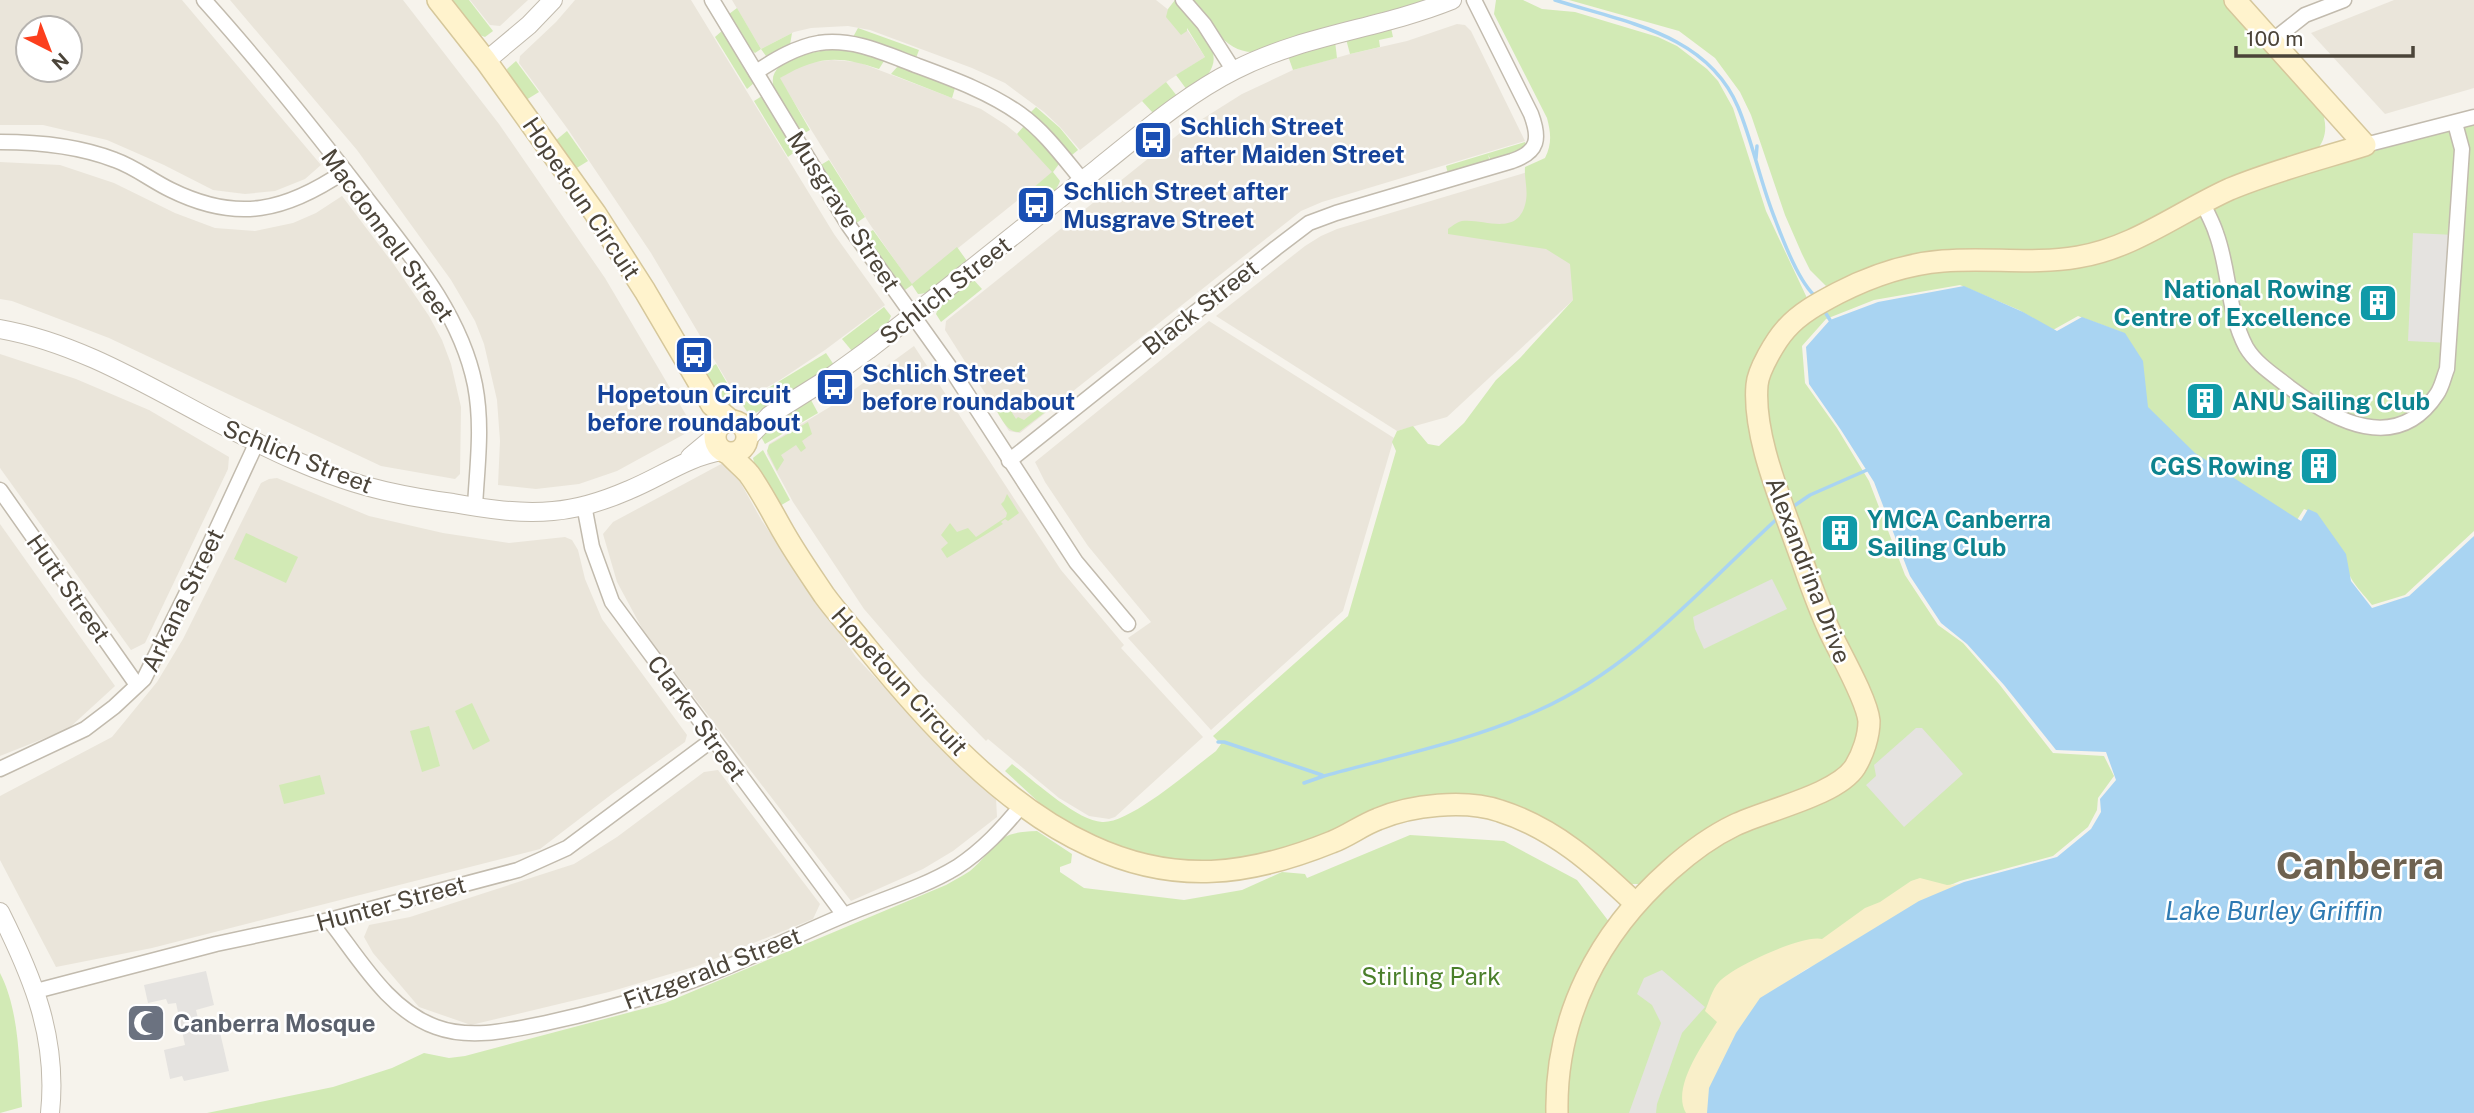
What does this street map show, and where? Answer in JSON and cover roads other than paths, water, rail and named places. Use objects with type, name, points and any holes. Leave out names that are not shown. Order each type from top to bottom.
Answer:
[{"type":"main road","name":"Hopetoun Circuit","points":[[438,0],[486,61],[608,234],[712,405],[748,474],[792,548],[827,598],[944,735],[1022,805],[1053,827],[1132,862],[1167,871],[1211,872],[1254,867],[1294,857],[1336,841],[1378,819],[1418,807],[1462,805],[1498,810],[1532,824],[1567,845],[1591,862],[1635,903]]},
{"type":"main road","points":[[2235,0],[2365,145]]},
{"type":"main road","points":[[2319,159],[2335,137],[2338,114]]},
{"type":"main road","name":"Alexandrina Drive","points":[[1558,1113],[1561,1054],[1570,1014],[1589,971],[1610,934],[1635,903],[1688,854],[1733,825],[1836,783],[1854,769],[1865,745],[1869,718],[1821,613],[1764,449],[1757,381],[1784,331],[1819,304],[1862,280],[1904,267],[1945,261],[2041,262],[2082,257],[2121,245],[2228,190],[2365,145]]},
{"type":"street","name":"Macdonnell Street","points":[[205,0],[345,171],[440,299],[466,354],[475,383],[480,439],[475,507]]},
{"type":"street","points":[[486,61],[529,25],[553,0]]},
{"type":"street","name":"Musgrave Street","points":[[712,0],[849,226],[949,366],[1076,562],[1128,624]]},
{"type":"street","points":[[1184,0],[1205,24],[1234,71]]},
{"type":"street","name":"Schlich Street","points":[[0,329],[82,354],[257,442],[315,468],[373,488],[513,512],[554,511],[584,505],[630,490],[688,460],[771,415],[832,376],[1186,100],[1234,71],[1280,50],[1452,0]]},
{"type":"street","name":"Black Street","points":[[1009,461],[1309,223],[1512,161],[1530,151],[1537,140],[1537,130],[1474,0]]},
{"type":"street","points":[[2272,41],[2305,15],[2344,0]]},
{"type":"street","points":[[756,72],[795,50],[821,43],[843,42],[871,48],[966,84],[1010,107],[1042,134],[1082,180]]},
{"type":"street","points":[[2365,145],[2474,117]]},
{"type":"street","points":[[2203,203],[2217,234],[2233,312],[2240,332],[2247,348],[2261,365],[2314,406],[2339,419],[2362,426],[2384,429],[2391,427],[2405,422],[2423,410],[2438,393],[2446,369],[2462,149],[2455,123]]},
{"type":"street","points":[[0,142],[60,146],[92,152],[118,161],[194,201],[218,208],[248,210],[281,205],[314,192],[345,171]]},
{"type":"street","name":"Arkana Street","points":[[0,769],[85,729],[144,679],[257,442]]},
{"type":"street","name":"Hutt Street","points":[[0,490],[137,685]]},
{"type":"street","name":"Clarke Street","points":[[584,505],[592,547],[612,603],[844,915]]},
{"type":"street","name":"Hunter Street","points":[[36,991],[216,944],[329,920],[518,870],[567,848],[712,740]]},
{"type":"street","name":"Fitzgerald Street","points":[[329,920],[387,994],[412,1015],[436,1028],[466,1033],[507,1031],[621,1005],[701,978],[844,915],[928,882],[958,866],[997,835],[1022,805]]},
{"type":"street","points":[[0,912],[36,991],[49,1039],[50,1113]]},
{"type":"water","name":"Lake Burley Griffin","points":[[1964,286],[2023,312],[2057,331],[2082,317],[2125,333],[2143,361],[2148,407],[2195,453],[2301,521],[2308,509],[2317,513],[2346,554],[2351,581],[2372,608],[2409,596],[2474,536],[2474,1113],[1707,1113],[1709,1088],[1736,1033],[1760,998],[1919,901],[1964,882],[2057,857],[2091,829],[2101,812],[2100,799],[2116,780],[2106,752],[2056,750],[1967,644],[1941,623],[1910,576],[1874,482],[1809,384],[1806,347],[1830,320],[1878,302]]},
{"type":"waterway","points":[[1555,0],[1660,34],[1684,46],[1706,62],[1724,82],[1738,107],[1786,248],[1814,295]]},
{"type":"waterway","points":[[1756,158],[1757,146]]},
{"type":"waterway","points":[[1825,312],[1830,320]]},
{"type":"waterway","points":[[1791,508],[1810,495],[1867,470]]},
{"type":"waterway","points":[[1304,783],[1487,731],[1539,710],[1574,692],[1637,648],[1779,517]]},
{"type":"waterway","points":[[1218,742],[1322,775]]},
{"type":"place","name":"Schlich Street after Maiden Street","points":[[1153,140]]},
{"type":"place","name":"Schlich Street after Musgrave Street","points":[[1036,205]]},
{"type":"place","name":"National Rowing Centre of Excellence","points":[[2378,303]]},
{"type":"place","name":"Hopetoun Circuit before roundabout","points":[[694,355]]},
{"type":"place","name":"Schlich Street before roundabout","points":[[835,387]]},
{"type":"place","name":"ANU Sailing Club","points":[[2205,401]]},
{"type":"place","name":"CGS Rowing","points":[[2319,466]]},
{"type":"place","name":"YMCA Canberra Sailing Club","points":[[1840,533]]},
{"type":"place","name":"Canberra Mosque","points":[[146,1023]]},
{"type":"district","name":"Canberra","points":[[2360,865]]},
{"type":"park label","name":"Stirling Park","points":[[1431,976]]}]
